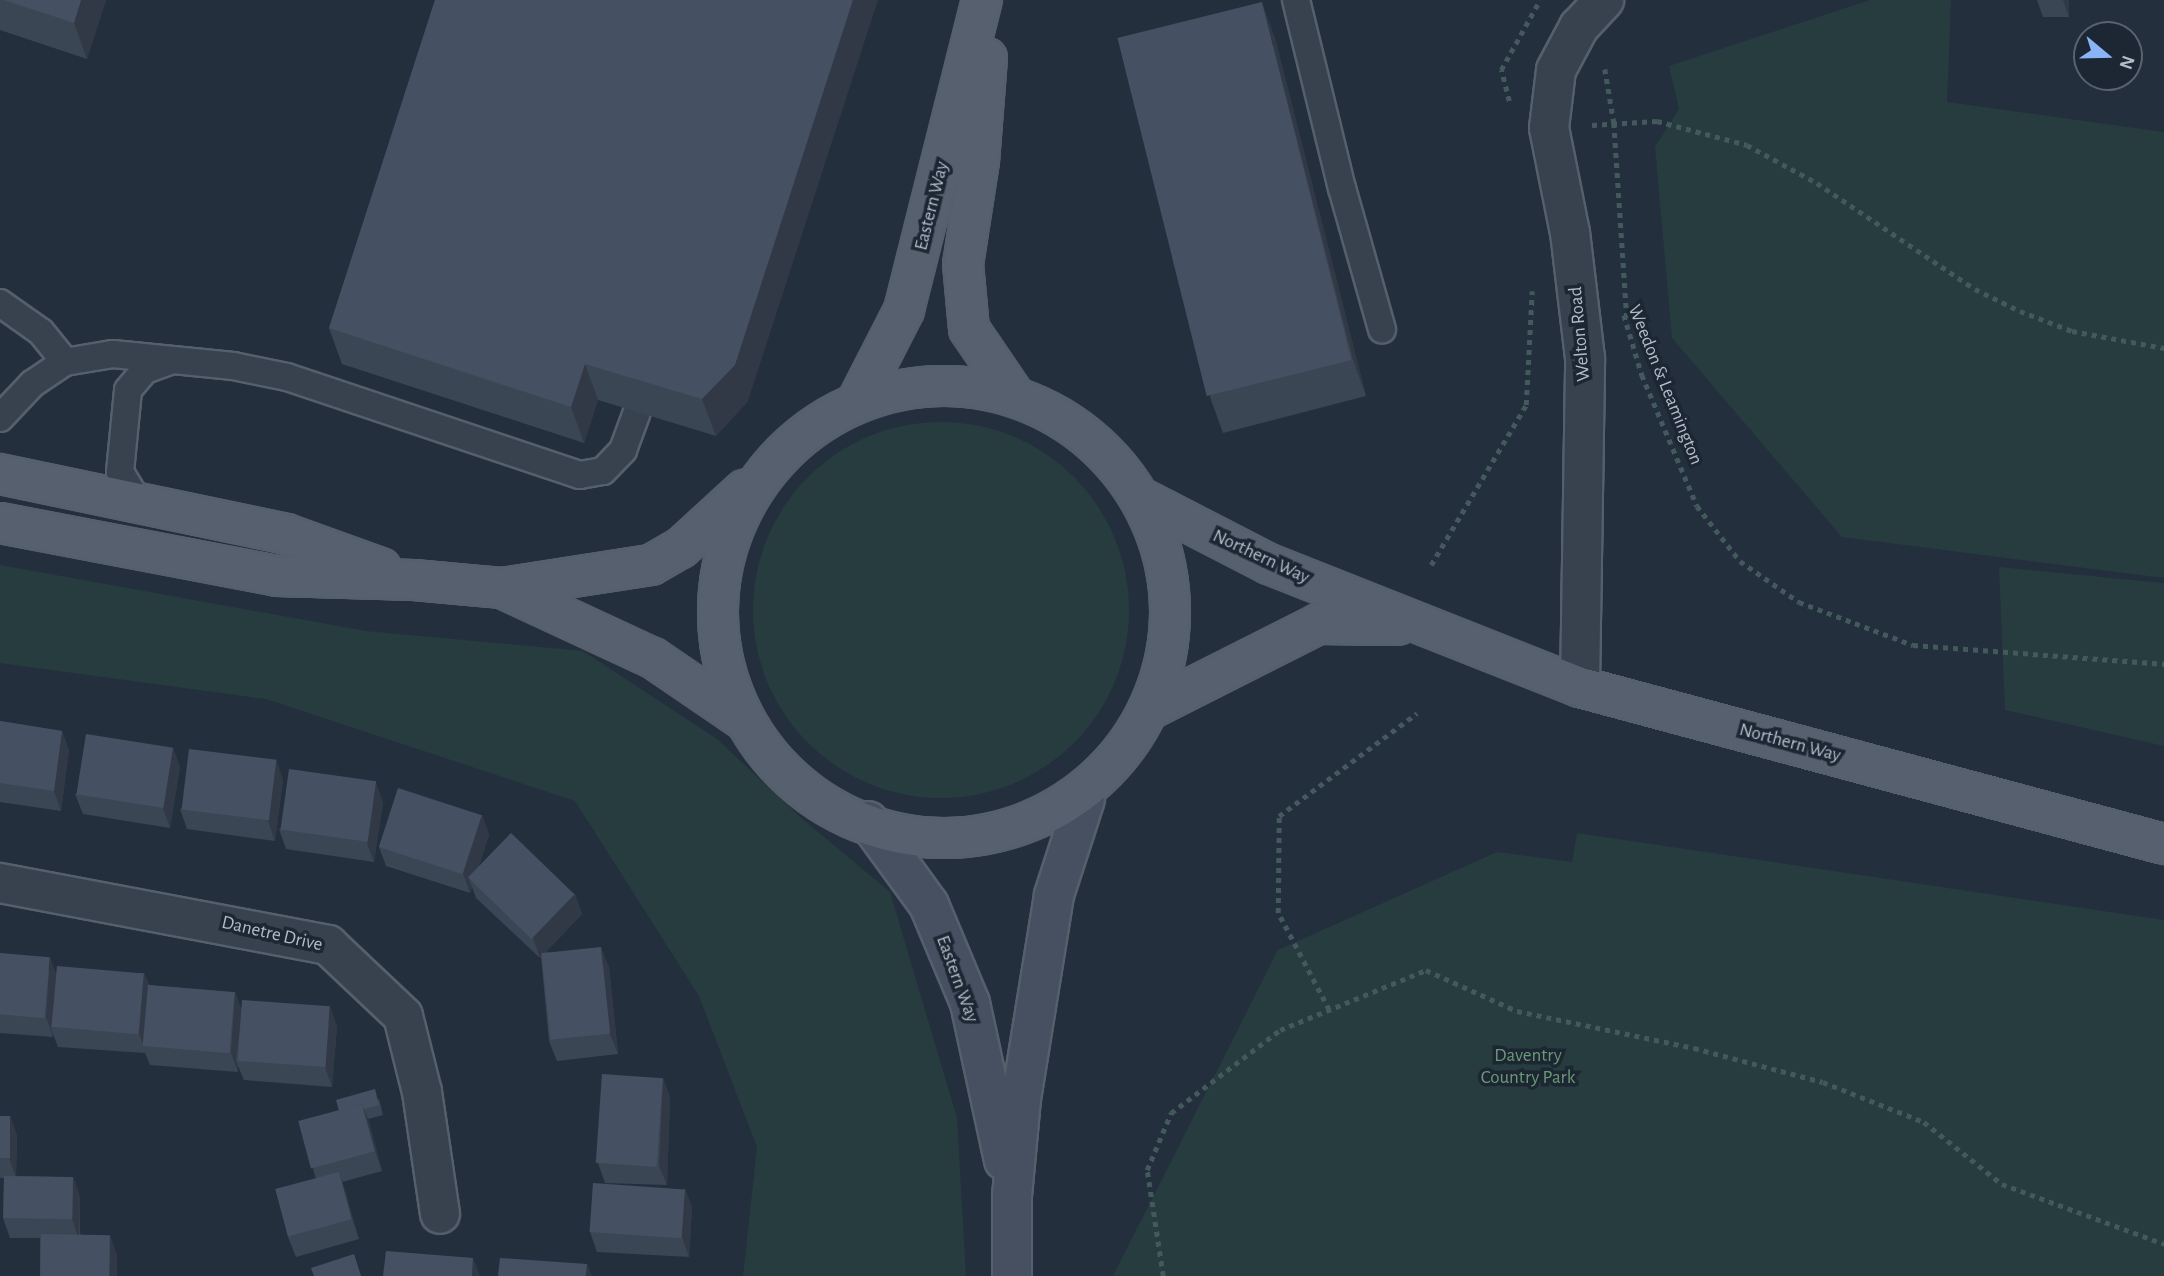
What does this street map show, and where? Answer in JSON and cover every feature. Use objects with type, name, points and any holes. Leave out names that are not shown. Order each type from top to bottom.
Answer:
[{"type":"main road","name":"Eastern Way","points":[[857,402],[904,310],[982,0]]},
{"type":"main road","name":"Eastern Way","points":[[992,0],[979,161],[963,264],[969,329],[1014,394]]},
{"type":"main road","points":[[0,523],[276,576],[414,580],[502,588],[651,565],[681,548],[748,487],[776,453],[857,402],[941,388],[1014,394],[1083,438],[1143,499],[1168,571],[1173,607],[1152,708],[1126,754],[1085,799],[1037,821],[940,838],[868,821],[807,793],[741,718],[653,658],[502,588]]},
{"type":"main road","points":[[0,474],[286,534],[414,580]]},
{"type":"main road","points":[[741,718],[719,631],[719,568],[748,487]]},
{"type":"main road","name":"Northern Way","points":[[1143,499],[1269,564],[1580,687],[2164,844]]},
{"type":"main road","name":"Northern Way","points":[[1152,708],[1318,624],[1422,625]]},
{"type":"main road","name":"Eastern Way","points":[[1012,1276],[1012,1196],[1021,1100],[1054,895],[1085,799]]},
{"type":"main road","name":"Eastern Way","points":[[868,821],[929,905],[970,1003],[1012,1196]]},
{"type":"street","name":"Welton Road","points":[[1580,687],[1585,358],[1570,233],[1549,128],[1556,70],[1579,27],[1604,0]]},
{"type":"street","name":"Danetre Drive","points":[[0,883],[328,945],[403,1016],[422,1092],[440,1214]]},
{"type":"lane","points":[[1296,0],[1342,188],[1382,329]]},
{"type":"lane","points":[[0,303],[41,332],[65,362]]},
{"type":"lane","points":[[0,418],[32,384],[65,362],[113,354],[287,377],[580,475],[603,471],[617,457],[637,412]]},
{"type":"lane","points":[[138,502],[120,472],[128,390],[145,370],[172,360]]},
{"type":"path","points":[[1511,107],[1501,70],[1540,0]]},
{"type":"path","points":[[1606,55],[1614,124],[1627,319]]},
{"type":"path","points":[[1549,128],[1657,121],[1747,145],[1817,183],[1975,289],[2020,311],[2072,331],[2164,348]]},
{"type":"path","points":[[1431,565],[1526,405],[1533,285]]},
{"type":"path","name":"Weedon & Leamington","points":[[1620,309],[1627,319],[1642,375],[1697,506],[1740,561],[1799,602],[1913,645],[2164,664]]},
{"type":"path","points":[[1329,1010],[1278,913],[1279,816],[1417,713]]},
{"type":"path","points":[[1163,1276],[1147,1170],[1171,1113],[1280,1030],[1426,970],[1517,1012],[1694,1048],[1823,1082],[1924,1122],[2002,1184],[2164,1244]]},
{"type":"green space","points":[[1870,0],[1951,0],[1947,102],[2164,132],[2164,578],[1842,537],[1672,338],[1655,147],[1679,109],[1669,66]]},
{"type":"green space","points":[[941,422],[978,425],[1013,436],[1046,454],[1074,477],[1097,505],[1115,538],[1126,573],[1129,610],[1126,647],[1115,682],[1097,715],[1074,743],[1046,766],[1013,784],[978,795],[941,798],[904,795],[869,784],[836,766],[808,743],[785,715],[767,682],[756,647],[753,610],[756,573],[767,538],[785,505],[808,477],[836,454],[869,436],[904,425]]},
{"type":"green space","points":[[0,565],[366,631],[583,651],[717,739],[800,817],[890,892],[957,1118],[966,1276],[743,1276],[757,1147],[699,996],[575,801],[266,699],[0,663]]},
{"type":"green space","points":[[1999,567],[2164,583],[2164,746],[2005,710]]},
{"type":"green space","name":"Daventry Country Park","points":[[1577,833],[2164,920],[2164,1276],[1113,1276],[1278,950],[1497,852],[1572,862]]},
{"type":"building","points":[[4,0],[81,0],[74,23]]},
{"type":"building","points":[[435,0],[853,0],[735,365],[702,399],[585,364],[571,407],[329,328]]},
{"type":"building","points":[[1262,2],[1351,360],[1207,396],[1117,38]]},
{"type":"building","points":[[0,721],[62,731],[54,791],[0,783]]},
{"type":"building","points":[[86,734],[173,748],[163,808],[76,794]]},
{"type":"building","points":[[189,749],[276,760],[269,820],[182,810]]},
{"type":"building","points":[[289,769],[376,781],[368,842],[281,829]]},
{"type":"building","points":[[398,788],[482,815],[463,874],[379,847]]},
{"type":"building","points":[[511,833],[574,894],[531,939],[468,878]]},
{"type":"building","points":[[601,947],[610,1034],[550,1040],[541,953]]},
{"type":"building","points":[[0,953],[50,957],[44,1018],[0,1014]]},
{"type":"building","points":[[57,966],[144,974],[138,1034],[52,1027]]},
{"type":"building","points":[[148,985],[235,993],[229,1053],[143,1046]]},
{"type":"building","points":[[242,1000],[330,1006],[326,1067],[238,1061]]},
{"type":"building","points":[[602,1074],[663,1078],[657,1167],[596,1163]]},
{"type":"building","points":[[375,1089],[379,1105],[364,1109],[362,1104],[339,1111],[336,1100]]},
{"type":"building","points":[[362,1104],[375,1151],[311,1168],[298,1121]]},
{"type":"building","points":[[0,1116],[10,1116],[10,1158],[0,1158]]},
{"type":"building","points":[[339,1172],[352,1219],[288,1236],[275,1189]]},
{"type":"building","points":[[4,1176],[73,1177],[72,1219],[3,1218]]},
{"type":"building","points":[[593,1183],[685,1189],[681,1238],[590,1232]]},
{"type":"building","points":[[41,1234],[110,1235],[109,1276],[40,1276]]},
{"type":"building","points":[[386,1251],[473,1258],[472,1276],[383,1276]]},
{"type":"building","points":[[354,1254],[361,1276],[314,1276],[311,1268]]},
{"type":"building","points":[[500,1258],[587,1264],[586,1276],[498,1276]]}]
